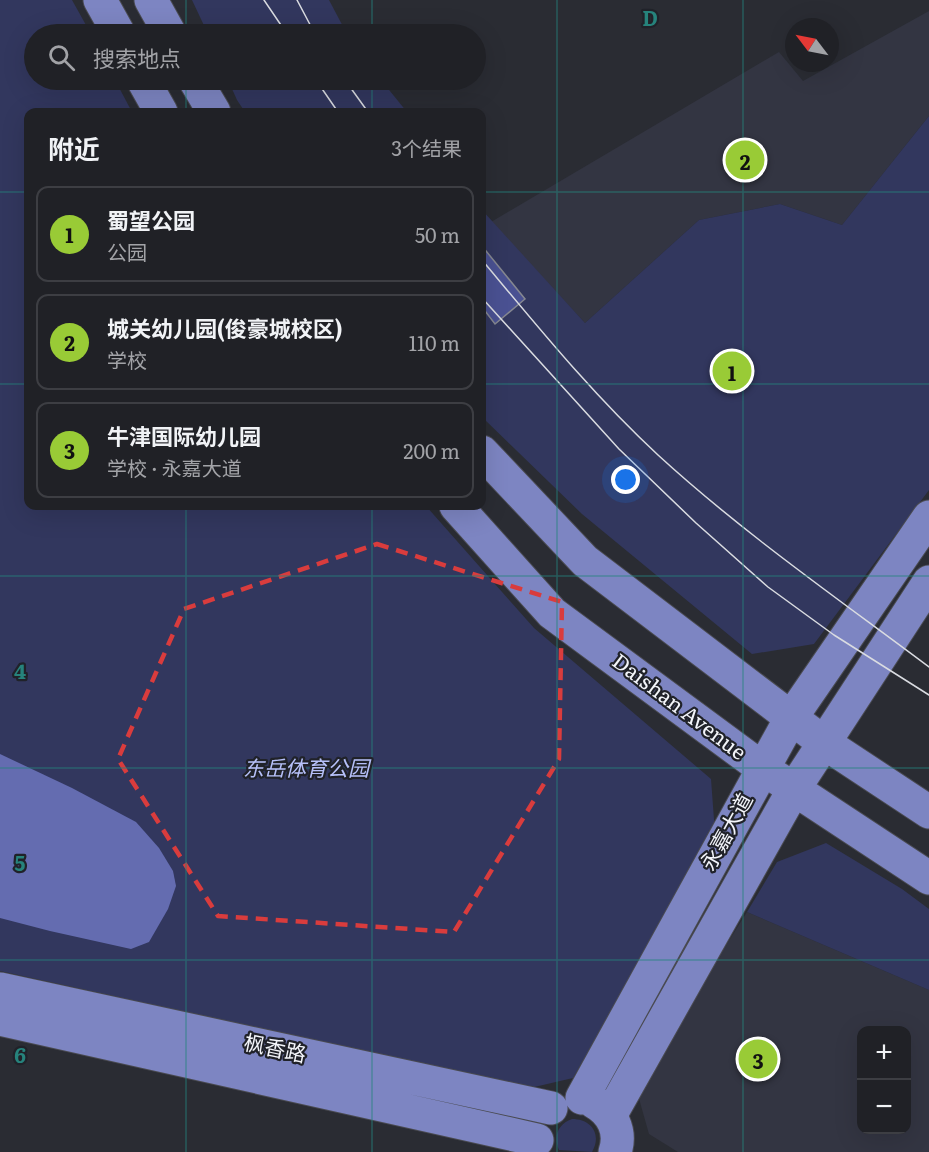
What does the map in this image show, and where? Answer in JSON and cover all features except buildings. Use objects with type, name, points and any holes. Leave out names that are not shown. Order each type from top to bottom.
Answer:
[{"type":"main road","points":[[100,0],[113,24]]},
{"type":"main road","points":[[151,0],[164,24]]},
{"type":"main road","points":[[149,90],[159,108]]},
{"type":"main road","points":[[201,90],[212,108]]},
{"type":"main road","points":[[486,456],[585,561],[823,742],[929,812]]},
{"type":"main road","name":"Daishan Avenue","points":[[460,510],[552,613],[762,768],[929,878]]},
{"type":"main road","name":"永嘉大道","points":[[582,1098],[791,718],[929,517]]},
{"type":"main road","name":"永嘉大道","points":[[621,1139],[794,789],[929,582]]},
{"type":"main road","name":"枫香路","points":[[0,989],[551,1108]]},
{"type":"main road","name":"枫香路","points":[[0,1019],[538,1146]]},
{"type":"main road","points":[[538,1146],[539,1123],[557,1103],[569,1099],[582,1098],[606,1109],[621,1139]]},
{"type":"highlighted area","points":[[377,544],[562,602],[559,759],[454,932],[218,916],[118,759],[184,609]]},
{"type":"shaded area","points":[[929,11],[929,116],[842,225],[780,204],[699,220],[585,323],[491,222],[779,52],[785,59],[785,72],[796,72],[803,81],[819,72],[839,72],[839,61]]},
{"type":"shaded area","points":[[0,754],[136,822],[159,848],[173,871],[176,886],[168,909],[149,942],[131,949],[0,918]]},
{"type":"shaded area","points":[[747,912],[929,990],[929,1152],[678,1152],[649,1134],[636,1088]]},
{"type":"green space","name":"东岳体育公园","points":[[0,0],[72,0],[85,24],[24,24],[24,90],[120,90],[130,108],[24,108],[24,510],[430,510],[534,628],[711,779],[715,833],[573,1078],[530,1088],[0,971]]},
{"type":"green space","points":[[192,0],[329,0],[342,24],[203,24]]},
{"type":"green space","points":[[232,90],[389,90],[404,108],[242,108]]},
{"type":"green space","points":[[929,116],[929,490],[814,644],[752,654],[582,514],[486,421],[486,214],[585,323],[699,220],[780,204],[842,225]]},
{"type":"green space","points":[[826,843],[902,889],[929,909],[929,990],[747,912],[777,862]]},
{"type":"green space","points":[[572,1119],[585,1122],[593,1129],[596,1140],[592,1152],[559,1150],[558,1131],[563,1124]]},
{"type":"tram line","points":[[264,0],[280,24]]},
{"type":"tram line","points":[[297,0],[310,24]]},
{"type":"tram line","points":[[323,90],[335,108]]},
{"type":"tram line","points":[[352,90],[365,108]]},
{"type":"tram line","points":[[486,265],[589,385],[658,455],[756,538],[929,667]]},
{"type":"tram line","points":[[486,302],[619,449],[696,523],[768,587],[834,635],[929,695]]},
{"type":"place","name":"城关幼儿园(俊豪城校区)","points":[[745,160]]},
{"type":"place","name":"蜀望公园","points":[[732,371]]},
{"type":"place","name":"牛津国际幼儿园","points":[[758,1059]]}]
